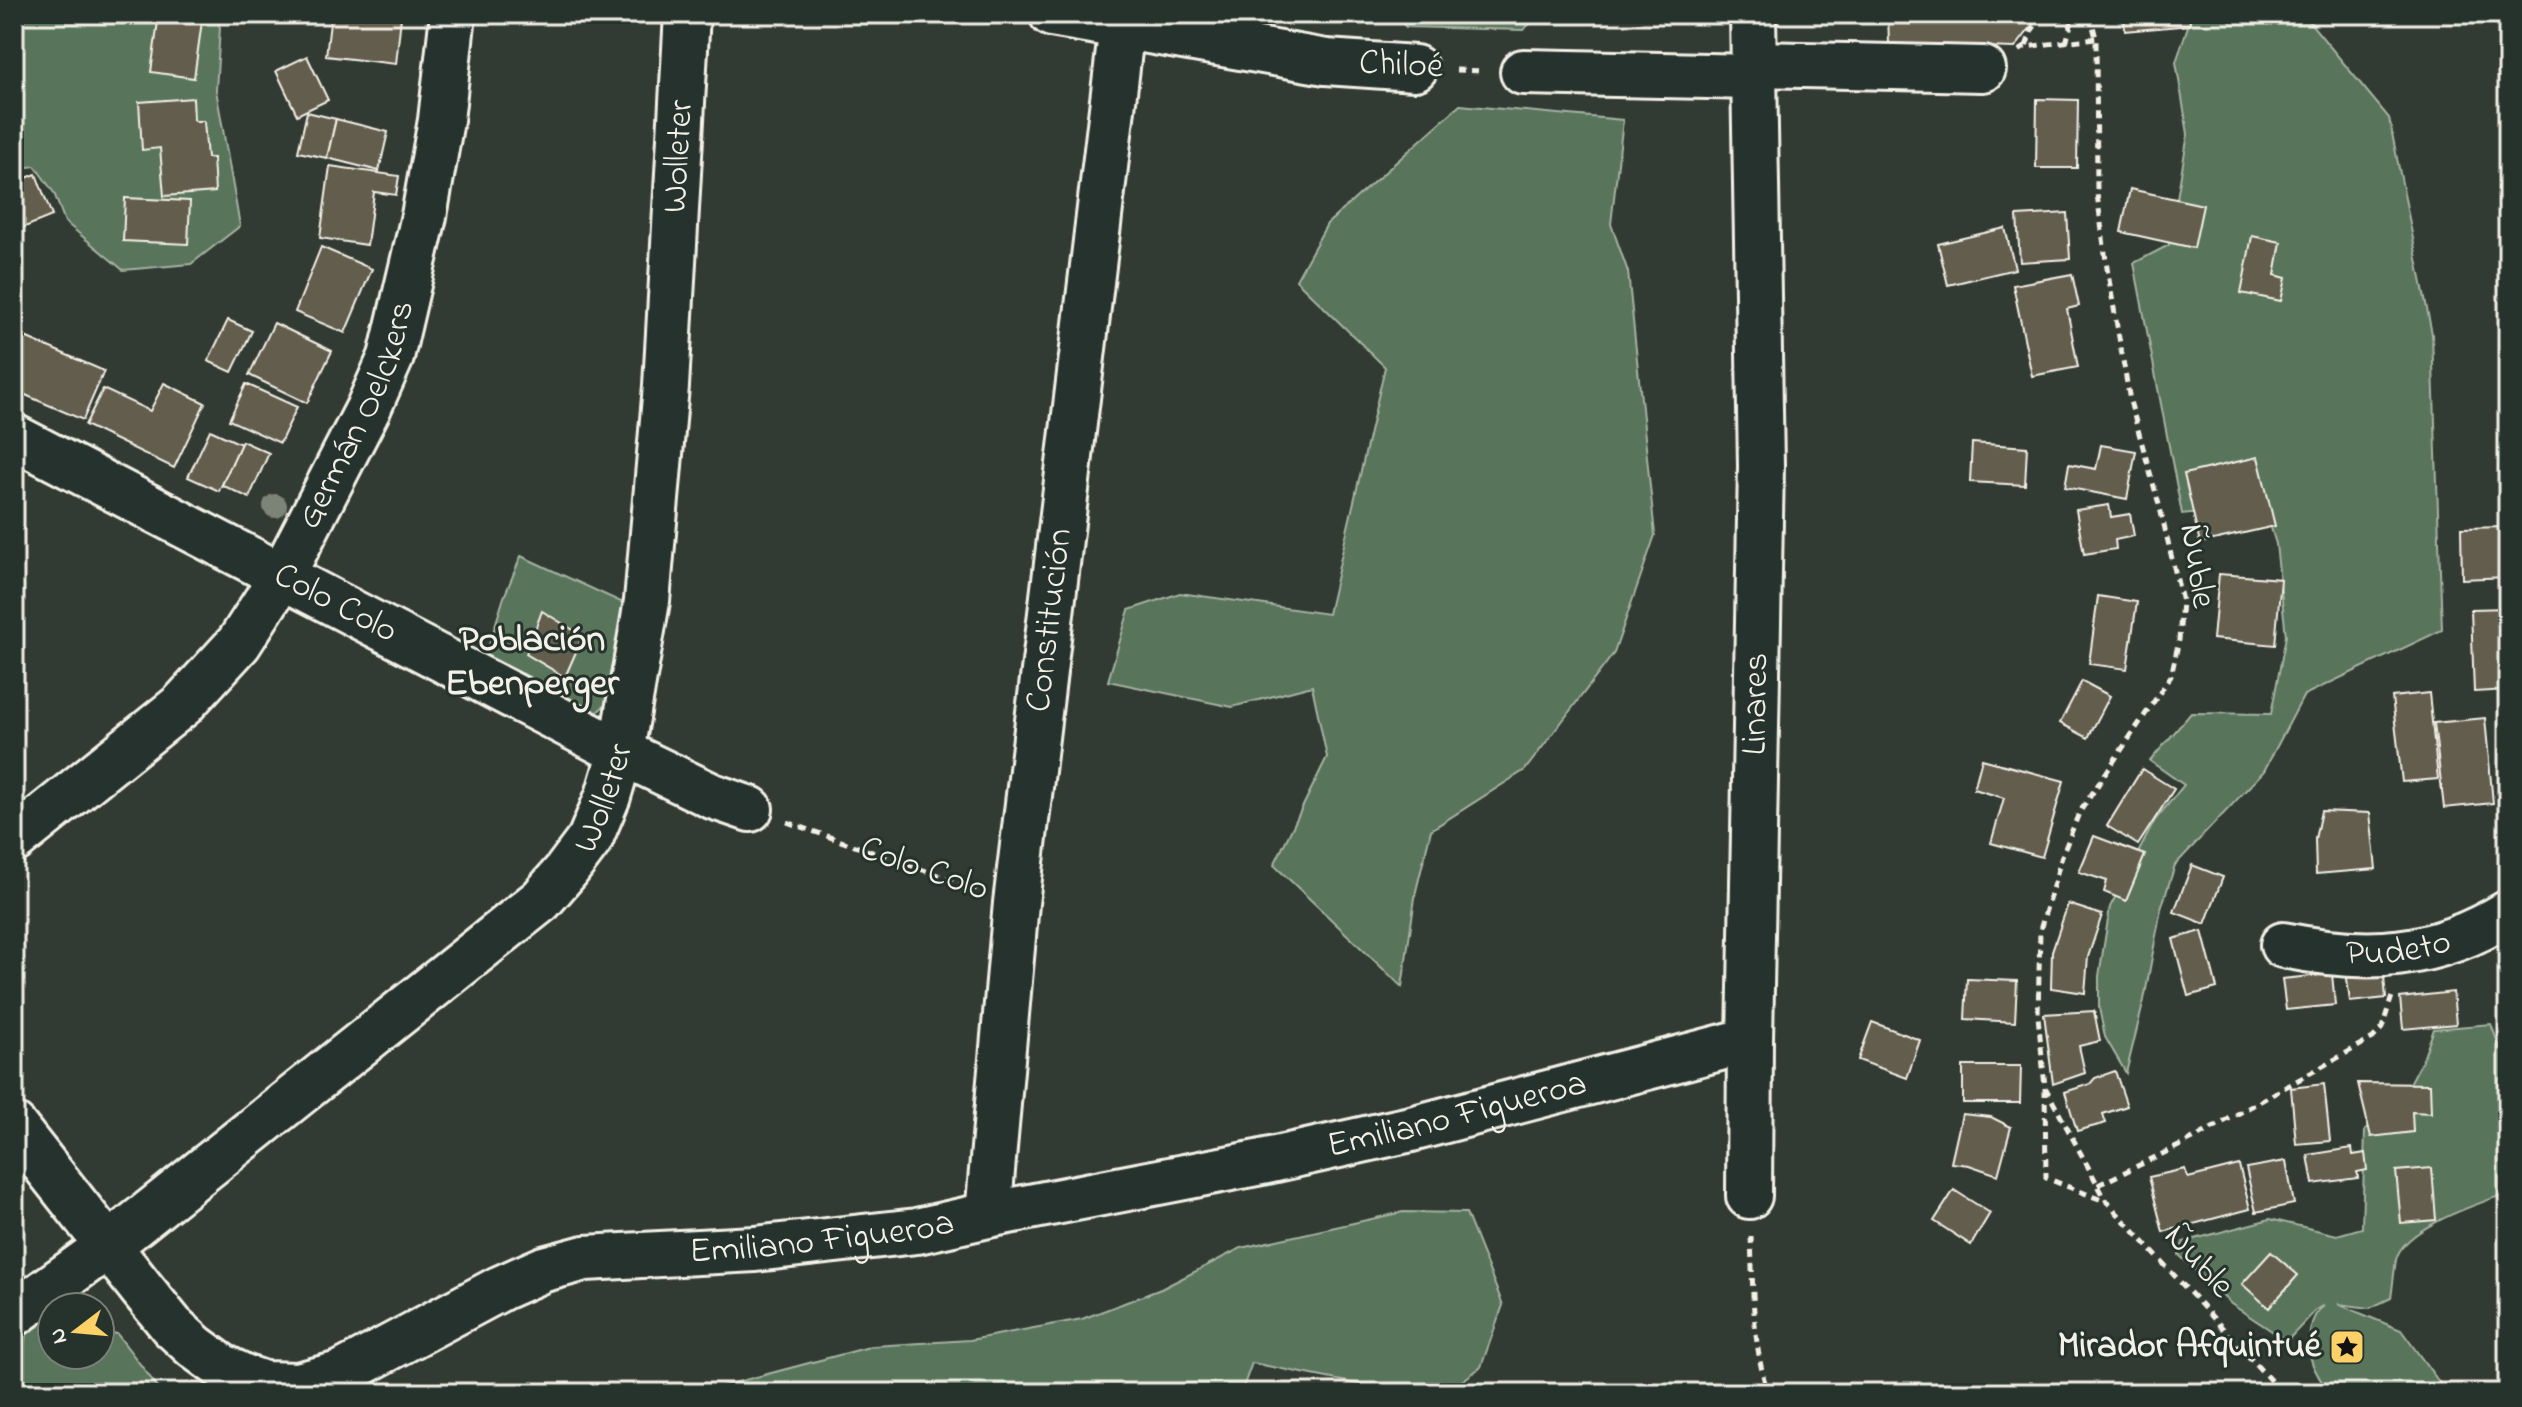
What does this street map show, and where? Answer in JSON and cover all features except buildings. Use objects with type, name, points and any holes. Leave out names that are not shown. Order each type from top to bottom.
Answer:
[{"type":"street","name":"Germán Oelckers","points":[[14,840],[182,705],[239,643],[282,576],[368,409],[391,357],[429,189],[441,120],[453,14]]},
{"type":"street","name":"Wolleter","points":[[14,1314],[108,1246],[541,900],[590,839],[608,796],[621,752],[647,601],[666,386],[687,14]]},
{"type":"street","name":"Chiloé","points":[[1052,14],[1326,62],[1415,68]]},
{"type":"street","name":"Linares","points":[[1749,1196],[1761,466],[1753,14]]},
{"type":"street","name":"Constitución","points":[[988,1215],[1016,903],[1122,26]]},
{"type":"street","points":[[1523,72],[1983,69]]},
{"type":"street","name":"Colo Colo","points":[[14,437],[621,752],[712,796],[750,809]]},
{"type":"street","name":"Pudeto","points":[[2283,945],[2346,955],[2431,949],[2463,937],[2508,913]]},
{"type":"street","name":"Emiliano Figueroa","points":[[14,1126],[172,1326],[221,1366],[264,1384],[298,1385],[340,1374],[501,1288],[544,1269],[585,1258],[755,1249],[917,1231],[1411,1129],[1750,1040]]},
{"type":"path","points":[[2025,47],[2032,30],[2044,14]]},
{"type":"path","points":[[2066,43],[2071,24],[2091,16]]},
{"type":"path","name":"Ñuble","points":[[2091,16],[2096,38],[2097,194],[2107,268],[2130,401],[2182,601],[2179,640],[2171,676],[2079,813],[2062,856],[2040,930],[2038,1016],[2045,1087],[2046,1178],[2107,1202]]},
{"type":"path","points":[[1983,69],[1993,69],[2025,47],[2096,38]]},
{"type":"path","name":"Chiloé","points":[[1415,68],[1523,72]]},
{"type":"path","name":"Colo Colo","points":[[750,809],[1016,903]]},
{"type":"path","points":[[2098,1185],[2193,1139],[2373,1038],[2382,1028],[2392,999],[2390,954]]},
{"type":"path","name":"Ñuble","points":[[2045,1087],[2107,1202],[2282,1393]]},
{"type":"path","points":[[1749,1196],[1753,1304],[1760,1369],[1768,1393]]},
{"type":"green space","points":[[14,14],[215,14],[220,28],[216,90],[240,226],[191,264],[123,270],[65,222],[54,193],[35,166],[14,169]]},
{"type":"green space","points":[[1394,14],[1541,14],[1523,30],[1406,27]]},
{"type":"green space","points":[[2192,14],[2303,14],[2389,118],[2432,334],[2442,630],[2304,695],[2264,771],[2175,865],[2161,909],[2126,1073],[2105,1037],[2099,1008],[2099,976],[2110,907],[2155,820],[2184,785],[2150,761],[2191,713],[2271,714],[2286,636],[2276,544],[2264,505],[2182,514],[2134,263],[2169,245],[2188,134],[2176,62]]},
{"type":"green space","points":[[1460,105],[1623,120],[1611,224],[1628,272],[1655,535],[1614,653],[1525,770],[1431,830],[1416,891],[1402,987],[1274,865],[1327,757],[1312,686],[1232,707],[1108,681],[1129,610],[1180,593],[1328,614],[1385,367],[1296,280],[1327,224]]},
{"type":"green space","points":[[521,556],[632,607],[607,703],[595,714],[485,658]]},
{"type":"green space","points":[[2491,1024],[2500,1048],[2508,1049],[2508,1193],[2444,1218],[2412,1237],[2401,1248],[2396,1260],[2391,1298],[2370,1308],[2338,1304],[2401,1330],[2447,1393],[2329,1393],[2314,1368],[2309,1345],[2312,1322],[2324,1306],[2317,1309],[2287,1341],[2231,1304],[2179,1255],[2183,1242],[2270,1219],[2337,1235],[2362,1228],[2365,1131],[2382,1107],[2407,1089],[2434,1029]]},
{"type":"green space","points":[[1403,1212],[1466,1213],[1503,1305],[1481,1367],[1446,1393],[1382,1393],[1372,1387],[1252,1363],[1241,1393],[696,1393],[873,1346],[970,1340],[1082,1319],[1161,1289],[1241,1248]]},
{"type":"green space","points":[[28,1319],[36,1320],[36,1371],[116,1371],[116,1334],[162,1393],[17,1393]]},
{"type":"place","name":"Mirador Afquintué","points":[[2347,1347]]},
{"type":"district","name":"Población Ebenperger","points":[[532,663]]}]
